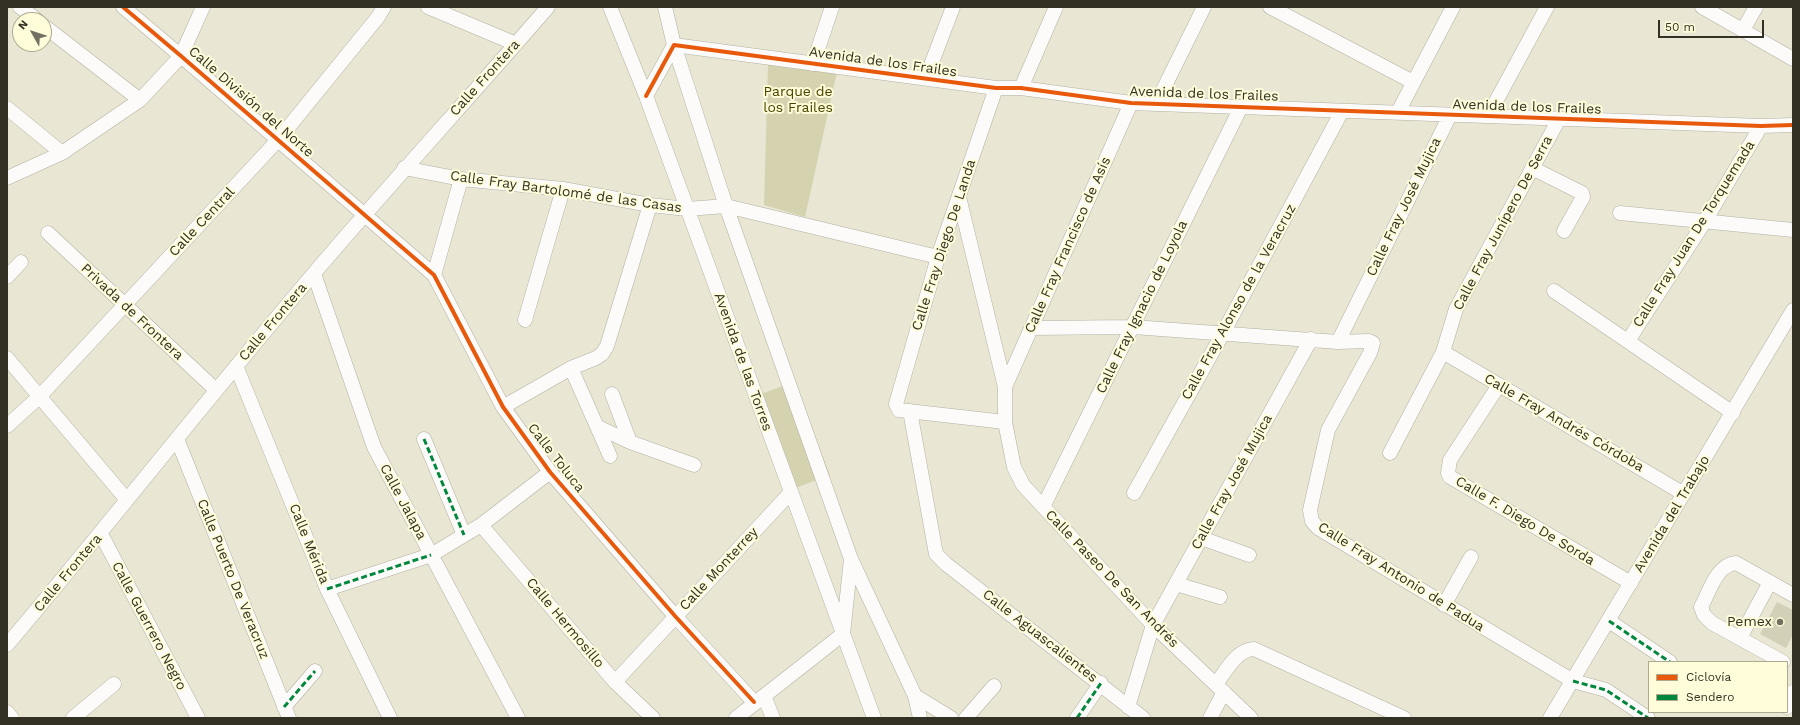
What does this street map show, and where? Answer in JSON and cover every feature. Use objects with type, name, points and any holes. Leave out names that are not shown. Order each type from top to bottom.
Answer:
[{"type":"main road","points":[[1788,703],[1793,694]]},
{"type":"street","name":"Calle División del Norte","points":[[122,7],[182,56],[364,216]]},
{"type":"street","points":[[7,178],[62,153],[140,100],[182,56],[203,7]]},
{"type":"street","name":"Calle Central","points":[[7,426],[40,396],[278,140],[378,17],[384,7]]},
{"type":"street","points":[[428,7],[516,44]]},
{"type":"street","name":"Calle Frontera","points":[[7,645],[101,534],[216,390],[314,274],[404,168],[548,7]]},
{"type":"street","name":"Avenida de las Torres","points":[[610,7],[646,96],[874,718]]},
{"type":"street","points":[[665,7],[674,45],[726,206],[851,558],[915,696],[920,718]]},
{"type":"street","points":[[813,64],[832,7]]},
{"type":"street","points":[[926,78],[953,7]]},
{"type":"street","points":[[1021,88],[1056,7]]},
{"type":"street","points":[[1156,104],[1204,7]]},
{"type":"street","points":[[1270,7],[1412,82]]},
{"type":"street","points":[[1398,112],[1412,82],[1453,7]]},
{"type":"street","points":[[1488,116],[1547,7]]},
{"type":"street","points":[[1702,7],[1793,60]]},
{"type":"street","points":[[1743,30],[1756,7]]},
{"type":"street","points":[[52,32],[140,100]]},
{"type":"street","points":[[646,96],[674,45]]},
{"type":"street","name":"Avenida de los Frailes","points":[[674,45],[996,88],[1021,88],[1131,103],[1761,126],[1793,125]]},
{"type":"street","name":"Calle Fray Diego De Landa","points":[[910,411],[899,410],[896,404],[938,257],[996,88]]},
{"type":"street","name":"Calle Fray Francisco de Asís","points":[[1005,387],[1131,103]]},
{"type":"street","name":"Calle Fray Ignacio de Loyola","points":[[1043,507],[1241,107]]},
{"type":"street","points":[[7,108],[62,153]]},
{"type":"street","name":"Calle Fray Alonso de la Veracruz","points":[[1134,493],[1223,333],[1342,111]]},
{"type":"street","name":"Calle Fray José Mujica","points":[[1338,342],[1450,115]]},
{"type":"street","name":"Calle Fray Junípero De Serra","points":[[1390,453],[1443,352],[1456,309],[1559,119]]},
{"type":"street","name":"Calle Fray Juan De Torquemada","points":[[1628,341],[1705,221],[1761,126]]},
{"type":"street","name":"Calle Fray Bartolomé de las Casas","points":[[404,168],[461,179],[563,189],[650,205],[687,209],[726,206],[938,257]]},
{"type":"street","points":[[1532,168],[1582,193],[1583,197],[1564,231]]},
{"type":"street","points":[[434,275],[461,179]]},
{"type":"street","points":[[525,320],[563,189]]},
{"type":"street","points":[[959,197],[1005,387]]},
{"type":"street","points":[[503,407],[571,368],[602,354],[607,346],[650,205]]},
{"type":"street","points":[[1620,213],[1793,230]]},
{"type":"street","name":"Calle Toluca","points":[[364,216],[434,275],[503,407],[550,472],[675,616],[759,699],[773,718]]},
{"type":"street","name":"Privada de Frontera","points":[[48,233],[216,390]]},
{"type":"street","points":[[7,277],[22,262]]},
{"type":"street","name":"Calle Jalapa","points":[[314,274],[374,447],[518,718]]},
{"type":"street","points":[[1554,291],[1733,412]]},
{"type":"street","name":"Avenida del Trabajo","points":[[1550,718],[1793,310]]},
{"type":"street","points":[[1031,328],[1133,327],[1338,342]]},
{"type":"street","name":"Calle Fray José Mujica","points":[[1128,707],[1154,625],[1311,339]]},
{"type":"street","name":"Calle Fray Antonio de Padua","points":[[1338,342],[1369,341],[1373,343],[1370,353],[1328,430],[1310,510],[1312,521],[1318,528],[1444,605],[1573,681],[1606,690],[1648,718]]},
{"type":"street","name":"Calle Fray Andrés Córdoba","points":[[1443,352],[1684,494]]},
{"type":"street","points":[[7,358],[127,500]]},
{"type":"street","name":"Calle Mérida","points":[[236,366],[327,589],[390,718]]},
{"type":"street","points":[[571,368],[610,456]]},
{"type":"street","name":"Calle F. Diego De Sorda","points":[[1499,385],[1450,460],[1448,472],[1450,477],[1631,583]]},
{"type":"street","name":"Calle Paseo De San Andrés","points":[[1005,387],[1005,422],[1017,476],[1023,485],[1154,625],[1251,718]]},
{"type":"street","points":[[612,394],[630,442]]},
{"type":"street","points":[[910,411],[1005,422]]},
{"type":"street","name":"Calle Aguascalientes","points":[[910,411],[936,554],[946,564],[1101,683],[1143,718]]},
{"type":"street","points":[[598,427],[630,442],[694,465]]},
{"type":"street","name":"Calle Puerto De Veracruz","points":[[177,439],[287,712]]},
{"type":"street","points":[[424,440],[464,535]]},
{"type":"street","points":[[327,589],[431,555],[481,525],[550,472]]},
{"type":"street","name":"Calle Monterrey","points":[[615,682],[791,492]]},
{"type":"street","name":"Calle Hermosillo","points":[[481,525],[615,682],[652,718]]},
{"type":"street","name":"Calle Guerrero Negro","points":[[101,534],[198,718]]},
{"type":"street","points":[[1201,538],[1249,554]]},
{"type":"street","points":[[1444,605],[1471,557]]},
{"type":"street","points":[[736,718],[843,634],[851,558]]},
{"type":"street","points":[[1781,661],[1712,623],[1704,615],[1701,607],[1720,571],[1728,564],[1736,563],[1793,595]]},
{"type":"street","points":[[1740,638],[1770,582]]},
{"type":"street","points":[[1176,584],[1220,597]]},
{"type":"street","points":[[1609,621],[1669,661]]},
{"type":"street","points":[[1210,718],[1220,688],[1240,654],[1246,649],[1254,649],[1404,718]]},
{"type":"street","points":[[287,712],[315,671]]},
{"type":"street","points":[[1077,718],[1101,683]]},
{"type":"street","points":[[73,718],[114,684]]},
{"type":"street","points":[[966,718],[994,686]]},
{"type":"street","points":[[915,696],[951,718]]},
{"type":"street","points":[[7,712],[12,718]]},
{"type":"green space","name":"Parque de los Frailes","points":[[768,63],[837,72],[805,217],[764,205]]},
{"type":"green space","points":[[793,382],[830,475],[793,489],[756,396]]},
{"type":"building","name":"Pemex","points":[[1777,602],[1793,610],[1793,635],[1786,648],[1760,634]]},
{"type":"marked path","points":[[424,439],[464,535]]},
{"type":"marked path","points":[[327,589],[431,555]]},
{"type":"marked path","points":[[1609,621],[1669,661]]},
{"type":"marked path","points":[[284,707],[315,671]]},
{"type":"marked path","points":[[1573,681],[1606,690],[1648,718]]},
{"type":"marked path","points":[[1077,718],[1101,683]]},
{"type":"cycle path","points":[[123,7],[434,275],[503,407],[550,472],[675,616],[754,702]]},
{"type":"cycle path","points":[[646,96],[674,45],[996,88],[1021,88],[1131,103],[1761,126],[1793,125]]},
{"type":"place","name":"Pemex","points":[[1780,622]]}]
